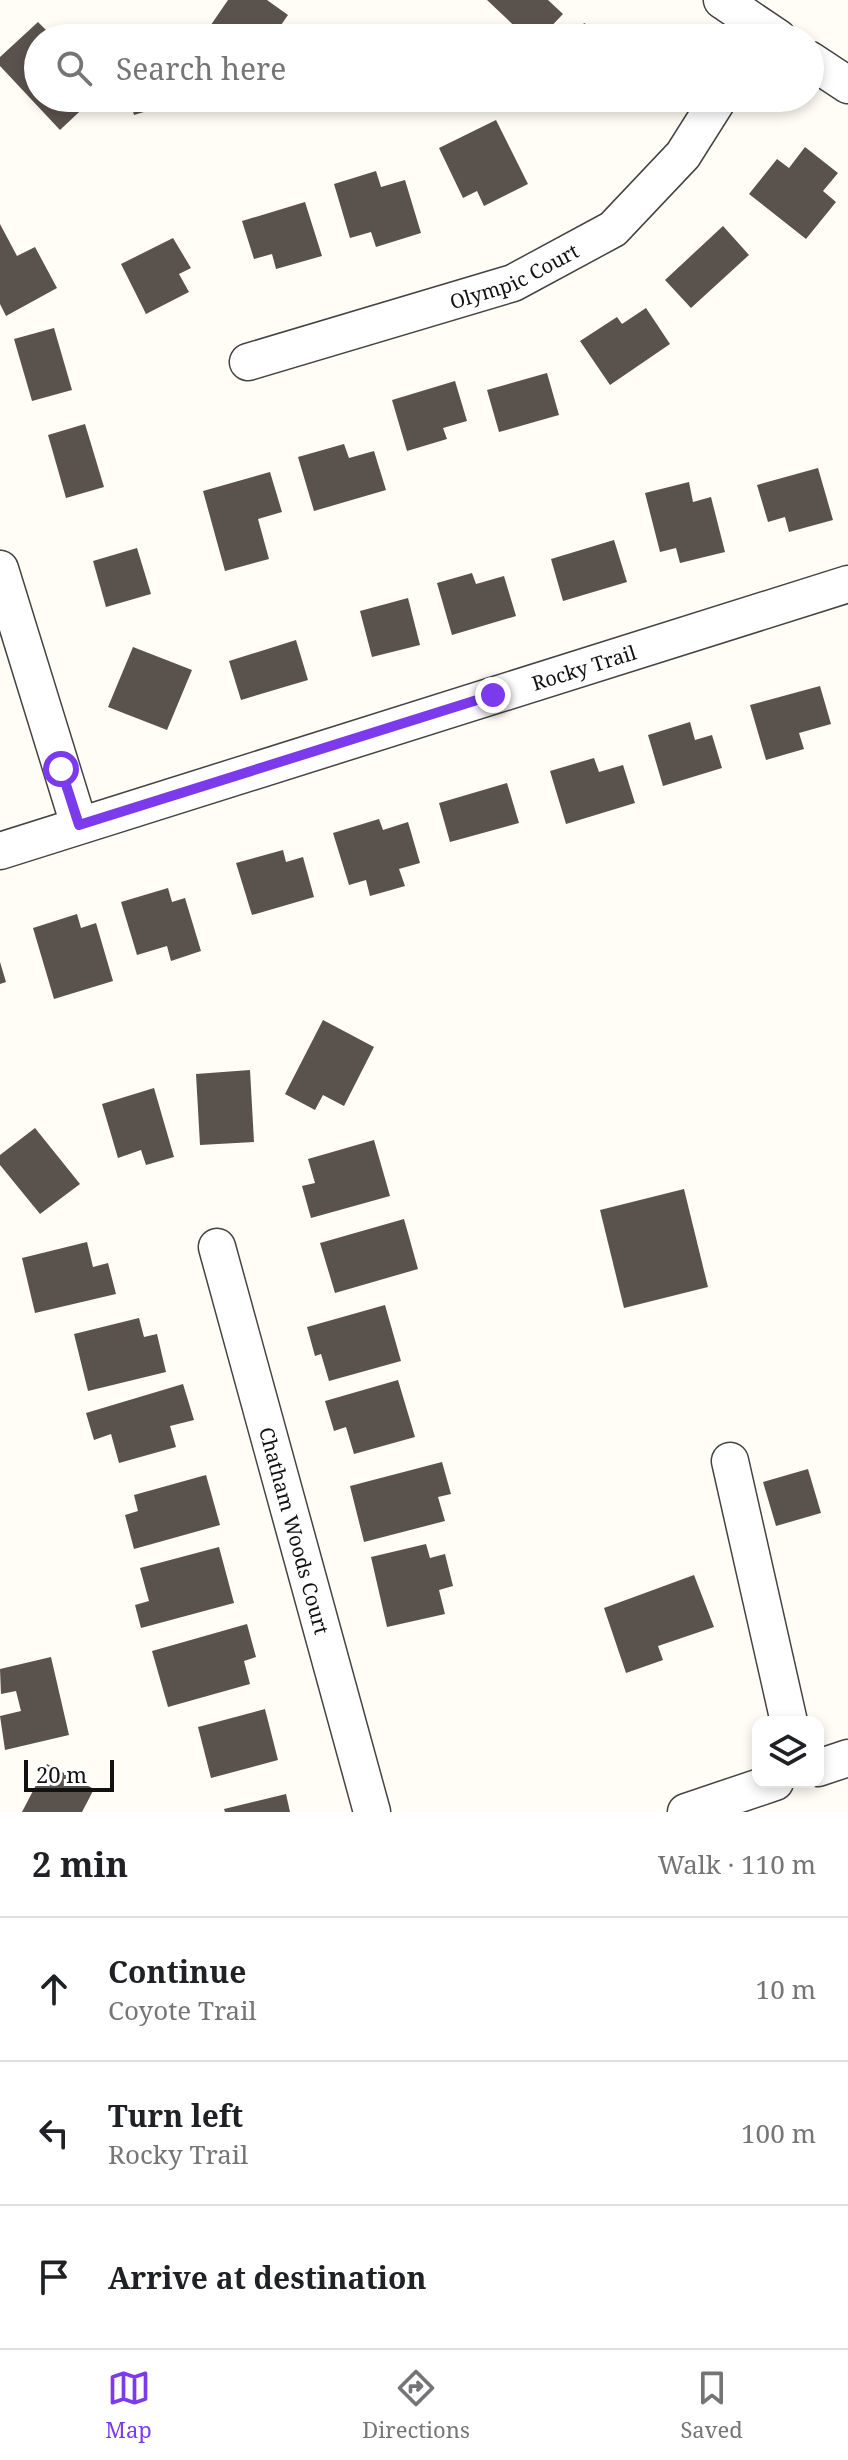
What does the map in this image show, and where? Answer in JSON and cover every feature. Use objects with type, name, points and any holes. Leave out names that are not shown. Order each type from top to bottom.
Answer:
[{"type":"street","points":[[722,0],[752,24]]},
{"type":"street","points":[[824,69],[848,85]]},
{"type":"street","name":"Olympic Court","points":[[248,362],[513,283],[613,229],[683,155],[710,112]]},
{"type":"street","points":[[0,569],[79,825]]},
{"type":"street","name":"Rocky Trail","points":[[0,851],[848,584]]},
{"type":"street","name":"Chatham Woods Court","points":[[217,1247],[372,1812]]},
{"type":"street","points":[[730,1461],[788,1716]]},
{"type":"street","points":[[824,1766],[848,1758]]},
{"type":"street","points":[[686,1812],[757,1788]]},
{"type":"building","points":[[228,0],[267,0],[288,15],[282,24],[212,24]]},
{"type":"building","points":[[487,0],[548,0],[563,14],[553,24],[512,24]]},
{"type":"building","points":[[24,35],[24,92],[0,66],[0,57]]},
{"type":"building","points":[[43,112],[79,112],[60,130]]},
{"type":"building","points":[[496,120],[528,184],[484,206],[477,191],[463,198],[439,148]]},
{"type":"building","points":[[805,147],[838,173],[823,191],[836,202],[806,239],[749,194],[777,159],[789,168]]},
{"type":"building","points":[[376,171],[381,187],[405,180],[421,233],[376,247],[371,232],[350,238],[334,184]]},
{"type":"building","points":[[305,202],[322,256],[276,269],[272,254],[254,259],[242,221]]},
{"type":"building","points":[[0,224],[17,256],[35,247],[57,288],[6,316],[0,304]]},
{"type":"building","points":[[723,226],[749,255],[691,308],[665,280]]},
{"type":"building","points":[[173,238],[191,268],[179,274],[189,292],[146,314],[121,264]]},
{"type":"building","points":[[646,308],[670,344],[610,385],[580,341],[617,317],[622,324]]},
{"type":"building","points":[[54,328],[72,390],[32,401],[14,339]]},
{"type":"building","points":[[547,373],[559,415],[499,432],[487,390]]},
{"type":"building","points":[[455,381],[467,421],[443,428],[447,439],[407,451],[392,400]]},
{"type":"building","points":[[85,424],[104,487],[66,498],[48,435]]},
{"type":"building","points":[[344,444],[349,458],[374,451],[386,490],[314,511],[298,457]]},
{"type":"building","points":[[818,468],[833,520],[789,532],[785,517],[768,522],[757,485]]},
{"type":"building","points":[[270,472],[282,512],[258,519],[269,559],[225,571],[203,491]]},
{"type":"building","points":[[689,482],[693,502],[711,497],[725,552],[680,563],[676,548],[660,552],[645,493]]},
{"type":"building","points":[[614,540],[627,582],[563,601],[551,559]]},
{"type":"building","points":[[137,548],[151,594],[106,607],[93,561]]},
{"type":"building","points":[[472,573],[476,584],[504,576],[516,616],[452,635],[437,583]]},
{"type":"building","points":[[408,598],[420,645],[372,657],[360,611]]},
{"type":"building","points":[[296,640],[308,680],[241,700],[229,661]]},
{"type":"building","points":[[133,647],[192,670],[167,730],[108,707]]},
{"type":"building","points":[[820,686],[831,724],[799,733],[804,749],[766,760],[750,705]]},
{"type":"building","points":[[690,722],[695,740],[712,735],[722,768],[663,786],[648,735]]},
{"type":"building","points":[[594,758],[599,772],[623,765],[635,803],[566,824],[550,771]]},
{"type":"building","points":[[507,783],[519,823],[450,842],[439,803]]},
{"type":"building","points":[[379,819],[383,830],[408,822],[420,863],[399,869],[405,886],[370,896],[366,880],[349,885],[333,833]]},
{"type":"building","points":[[283,850],[286,862],[303,857],[314,897],[252,915],[236,863]]},
{"type":"building","points":[[168,888],[172,902],[185,898],[201,951],[171,961],[167,946],[137,955],[121,902]]},
{"type":"building","points":[[77,914],[81,928],[96,923],[113,981],[54,999],[33,928]]},
{"type":"building","points":[[0,962],[6,982],[0,984]]},
{"type":"building","points":[[323,1020],[374,1047],[344,1106],[323,1095],[315,1110],[285,1094]]},
{"type":"building","points":[[250,1070],[254,1142],[200,1145],[196,1074]]},
{"type":"building","points":[[154,1088],[174,1157],[146,1165],[141,1150],[118,1158],[102,1104]]},
{"type":"building","points":[[35,1128],[80,1184],[40,1214],[0,1165],[0,1155]]},
{"type":"building","points":[[374,1140],[390,1196],[311,1218],[302,1186],[315,1183],[308,1159]]},
{"type":"building","points":[[684,1189],[708,1287],[624,1308],[600,1210]]},
{"type":"building","points":[[404,1219],[418,1269],[335,1293],[320,1243]]},
{"type":"building","points":[[87,1242],[93,1267],[108,1263],[116,1294],[35,1313],[22,1258]]},
{"type":"building","points":[[385,1305],[401,1361],[329,1381],[321,1354],[315,1356],[307,1327]]},
{"type":"building","points":[[139,1318],[144,1337],[157,1334],[166,1372],[88,1391],[74,1334]]},
{"type":"building","points":[[398,1380],[415,1437],[354,1454],[346,1427],[334,1431],[325,1401]]},
{"type":"building","points":[[183,1384],[194,1420],[170,1426],[176,1447],[119,1463],[111,1434],[94,1440],[86,1413]]},
{"type":"building","points":[[442,1462],[451,1494],[438,1497],[445,1521],[364,1542],[350,1486]]},
{"type":"building","points":[[808,1469],[821,1513],[776,1526],[763,1482]]},
{"type":"building","points":[[206,1475],[220,1525],[134,1549],[125,1515],[138,1511],[134,1495]]},
{"type":"building","points":[[426,1544],[430,1558],[445,1554],[453,1586],[439,1590],[445,1614],[387,1627],[371,1557]]},
{"type":"building","points":[[219,1547],[234,1603],[141,1628],[135,1605],[149,1601],[140,1568]]},
{"type":"building","points":[[694,1575],[714,1627],[658,1646],[663,1660],[626,1673],[604,1608]]},
{"type":"building","points":[[247,1624],[256,1657],[244,1661],[250,1684],[168,1707],[152,1651]]},
{"type":"building","points":[[51,1657],[69,1735],[5,1750],[0,1716],[21,1711],[16,1691],[1,1694],[0,1669]]},
{"type":"building","points":[[265,1709],[278,1760],[211,1778],[198,1727]]},
{"type":"building","points":[[47,1764],[94,1789],[82,1812],[22,1812]]},
{"type":"building","points":[[286,1794],[290,1812],[225,1812],[224,1809]]},
{"type":"route","points":[[61,769],[79,825],[493,695]]}]
